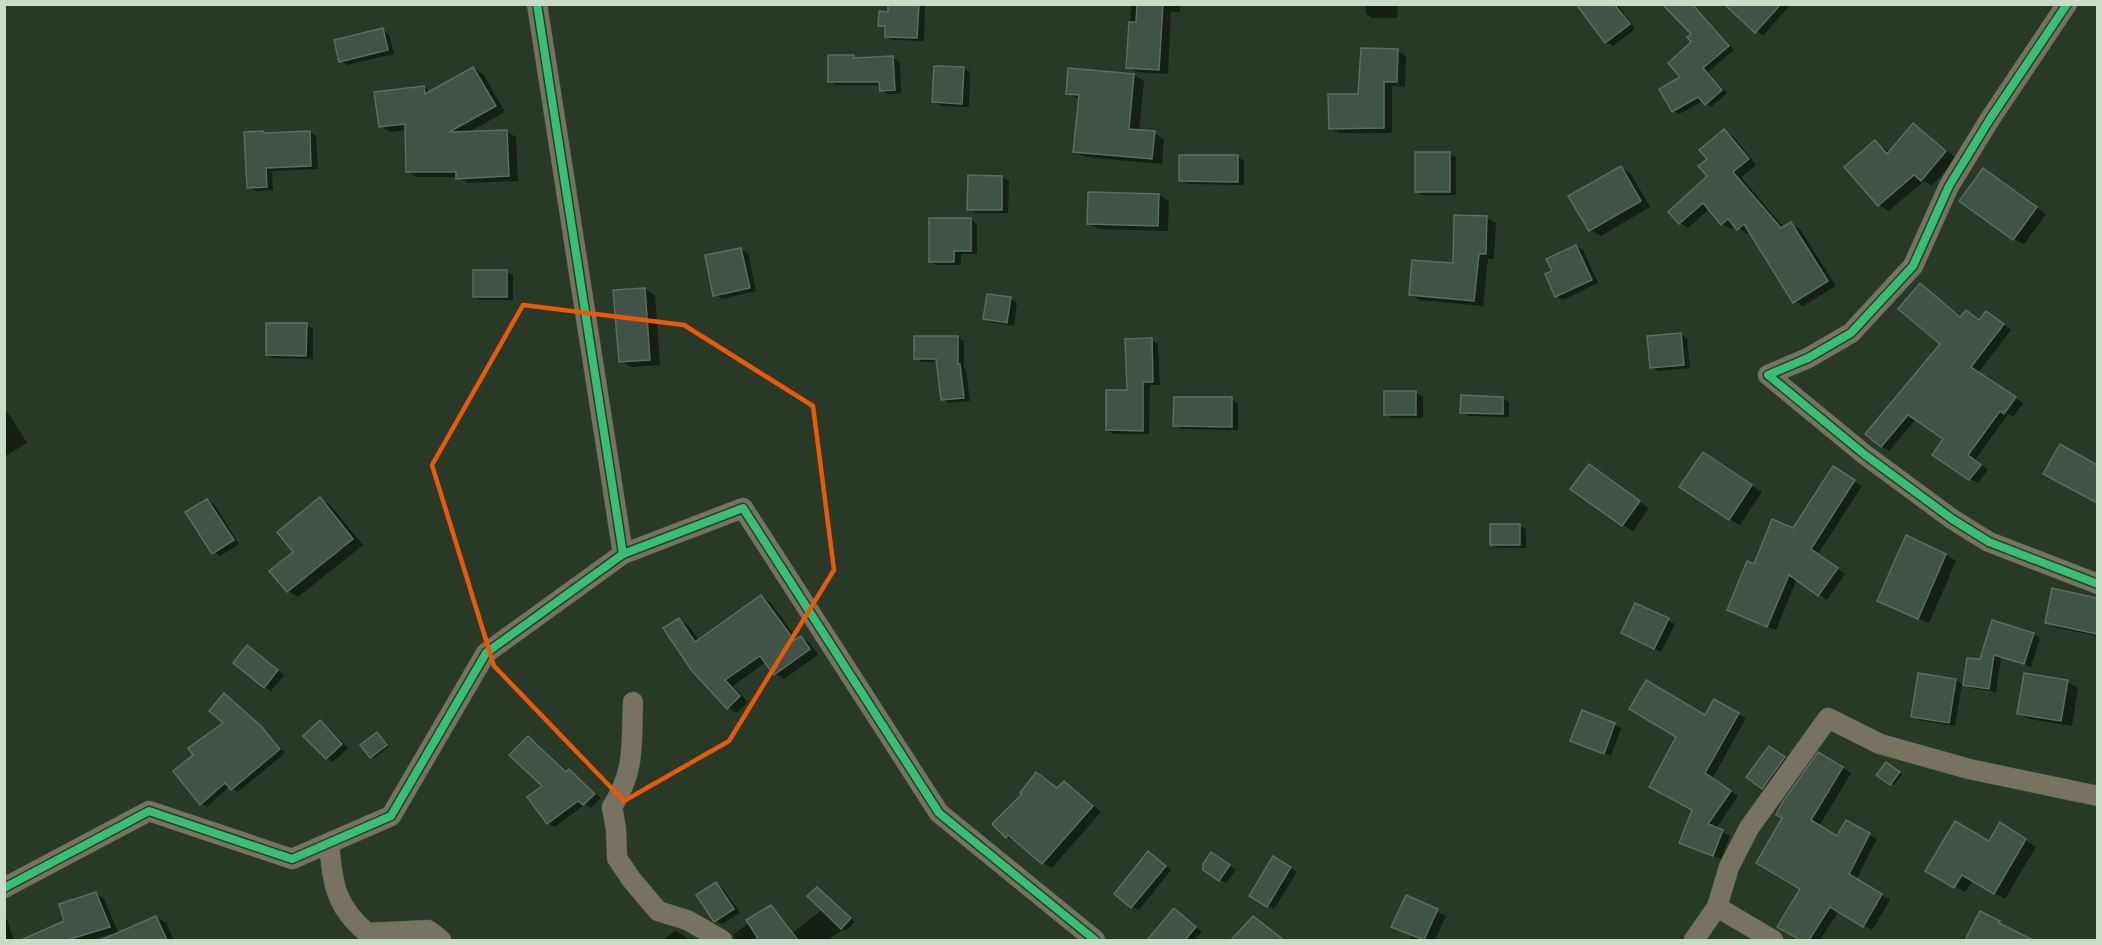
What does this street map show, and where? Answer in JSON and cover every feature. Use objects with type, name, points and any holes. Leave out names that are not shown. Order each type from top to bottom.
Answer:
[{"type":"street","points":[[537,4],[623,554]]},
{"type":"street","points":[[2067,4],[1990,119],[1949,186],[1913,266],[1851,333],[1808,358],[1768,375],[1864,454],[1952,519],[1989,542],[2097,584]]},
{"type":"street","points":[[4,888],[149,811],[292,859],[391,816],[486,653],[623,554],[743,508],[939,813],[1095,940]]},
{"type":"street","points":[[633,702],[631,766],[624,788],[612,807],[617,858],[658,911],[687,920],[722,940]]},
{"type":"street","points":[[1694,940],[1717,907],[1729,867],[1749,828],[1828,718],[1880,744],[1969,769],[2097,796]]},
{"type":"street","points":[[329,843],[333,885],[351,920],[367,933],[428,930],[441,940]]},
{"type":"street","points":[[1717,907],[1773,940]]},
{"type":"highlighted area","points":[[523,305],[684,325],[813,406],[834,570],[729,741],[624,801],[494,666],[432,465]]},
{"type":"building","points":[[888,4],[919,4],[917,38],[885,37],[885,26],[878,26],[879,11],[888,12]]},
{"type":"building","points":[[1137,4],[1163,4],[1159,70],[1126,68],[1129,22],[1136,22]]},
{"type":"building","points":[[1576,4],[1614,4],[1630,24],[1605,43]]},
{"type":"building","points":[[1662,4],[1692,4],[1729,46],[1703,68],[1722,90],[1705,105],[1698,97],[1672,112],[1659,89],[1680,77],[1668,63],[1691,42],[1687,37],[1691,34]]},
{"type":"building","points":[[1724,4],[1781,4],[1755,33]]},
{"type":"building","points":[[383,28],[388,50],[339,62],[334,40]]},
{"type":"building","points":[[1361,48],[1398,49],[1397,82],[1384,82],[1384,128],[1329,129],[1328,94],[1358,94]]},
{"type":"building","points":[[828,55],[854,55],[854,58],[893,56],[895,90],[880,91],[879,82],[828,82]]},
{"type":"building","points":[[934,66],[964,67],[962,104],[932,102]]},
{"type":"building","points":[[473,67],[496,106],[449,132],[507,130],[509,176],[456,179],[456,172],[406,172],[405,124],[379,127],[374,92],[424,86],[425,94]]},
{"type":"building","points":[[1068,68],[1134,74],[1129,129],[1155,131],[1152,159],[1073,152],[1079,95],[1066,94]]},
{"type":"building","points":[[1913,123],[1946,151],[1921,181],[1914,175],[1878,206],[1844,167],[1875,140],[1887,154]]},
{"type":"building","points":[[1724,129],[1749,159],[1733,172],[1781,228],[1791,222],[1828,281],[1793,303],[1744,224],[1737,230],[1728,219],[1721,225],[1703,203],[1679,224],[1668,212],[1707,176],[1698,166],[1707,159],[1699,150]]},
{"type":"building","points":[[263,131],[263,133],[310,131],[311,166],[266,168],[267,187],[247,188],[244,132]]},
{"type":"building","points":[[1415,152],[1450,152],[1450,192],[1415,192]]},
{"type":"building","points":[[1179,155],[1238,155],[1238,182],[1179,181]]},
{"type":"building","points":[[1621,166],[1641,201],[1589,231],[1568,196]]},
{"type":"building","points":[[1983,168],[2037,207],[2013,240],[1959,201]]},
{"type":"building","points":[[968,175],[1002,176],[1002,210],[967,210]]},
{"type":"building","points":[[1088,192],[1159,194],[1158,226],[1087,224]]},
{"type":"building","points":[[1454,215],[1487,216],[1486,254],[1479,254],[1474,301],[1409,295],[1412,260],[1453,263]]},
{"type":"building","points":[[929,218],[971,218],[971,251],[954,251],[954,262],[929,262]]},
{"type":"building","points":[[1576,245],[1592,280],[1555,297],[1545,274],[1552,271],[1546,259]]},
{"type":"building","points":[[741,248],[750,288],[713,296],[705,255]]},
{"type":"building","points":[[473,270],[507,270],[507,297],[473,297]]},
{"type":"building","points":[[1920,283],[1960,317],[1966,310],[1979,320],[1986,311],[2004,324],[1971,367],[2016,397],[2004,414],[2000,411],[1968,455],[1981,465],[1969,480],[1932,455],[1943,439],[1908,415],[1881,447],[1865,434],[1940,344],[1898,309]]},
{"type":"building","points":[[645,288],[650,360],[619,362],[613,290]]},
{"type":"building","points":[[987,294],[1011,297],[1007,323],[983,319]]},
{"type":"building","points":[[266,323],[307,323],[306,356],[266,355]]},
{"type":"building","points":[[1681,333],[1684,365],[1650,368],[1647,336]]},
{"type":"building","points":[[914,336],[958,336],[958,364],[960,364],[964,398],[941,400],[936,359],[914,359]]},
{"type":"building","points":[[1152,338],[1153,382],[1143,382],[1143,431],[1106,430],[1106,390],[1127,390],[1125,339]]},
{"type":"building","points":[[1384,391],[1416,391],[1416,415],[1384,415]]},
{"type":"building","points":[[1461,395],[1503,397],[1503,414],[1460,413]]},
{"type":"building","points":[[1174,397],[1232,397],[1232,427],[1173,426]]},
{"type":"building","points":[[2060,444],[2097,465],[2097,503],[2043,474]]},
{"type":"building","points":[[1703,452],[1752,485],[1729,520],[1679,487]]},
{"type":"building","points":[[1589,464],[1640,501],[1622,526],[1570,489]]},
{"type":"building","points":[[1833,466],[1855,480],[1811,549],[1838,568],[1818,596],[1789,575],[1767,627],[1727,610],[1747,561],[1754,564],[1772,519],[1793,528]]},
{"type":"building","points":[[320,497],[353,539],[287,592],[269,571],[293,552],[277,532]]},
{"type":"building","points":[[207,499],[234,540],[212,554],[185,512]]},
{"type":"building","points":[[1490,524],[1520,524],[1520,545],[1490,545]]},
{"type":"building","points":[[1906,535],[1946,554],[1918,619],[1877,601]]},
{"type":"building","points":[[2052,588],[2097,598],[2097,634],[2045,623]]},
{"type":"building","points":[[761,595],[794,640],[801,636],[810,649],[774,675],[760,656],[725,680],[740,696],[727,709],[692,671],[663,628],[679,618],[695,642]]},
{"type":"building","points":[[1635,603],[1669,618],[1654,649],[1621,633]]},
{"type":"building","points":[[1992,620],[2034,633],[2024,664],[1994,655],[1989,689],[1963,685],[1967,658],[1980,659]]},
{"type":"building","points":[[247,645],[278,670],[264,688],[233,663]]},
{"type":"building","points":[[1918,673],[1956,679],[1949,723],[1911,717]]},
{"type":"building","points":[[2024,673],[2068,680],[2061,721],[2017,714]]},
{"type":"building","points":[[1646,680],[1705,715],[1714,699],[1739,713],[1705,773],[1731,791],[1708,824],[1723,830],[1713,856],[1679,843],[1692,810],[1649,787],[1676,737],[1629,709]]},
{"type":"building","points":[[224,693],[262,727],[280,749],[231,790],[225,783],[200,805],[173,771],[193,755],[188,748],[223,723],[209,711]]},
{"type":"building","points":[[1582,710],[1615,723],[1604,754],[1570,741]]},
{"type":"building","points":[[320,720],[342,744],[326,759],[303,736]]},
{"type":"building","points":[[377,732],[387,745],[370,758],[360,745]]},
{"type":"building","points":[[528,736],[566,772],[569,769],[595,794],[583,805],[578,801],[547,824],[527,797],[542,786],[509,755]]},
{"type":"building","points":[[1769,746],[1785,757],[1762,789],[1746,777]]},
{"type":"building","points":[[1818,752],[1843,767],[1811,820],[1837,836],[1846,820],[1870,833],[1849,874],[1882,894],[1863,927],[1830,907],[1809,940],[1800,940],[1777,927],[1800,889],[1756,863],[1782,818],[1776,815],[1782,803]]},
{"type":"building","points":[[1886,762],[1900,772],[1890,785],[1876,775]]},
{"type":"building","points":[[1036,772],[1057,788],[1064,781],[1093,806],[1042,864],[1008,835],[1006,838],[992,824],[1022,794],[1020,793]]},
{"type":"building","points":[[1955,821],[1989,841],[2000,822],[2026,839],[1994,894],[1962,875],[1954,888],[1925,871]]},
{"type":"building","points":[[1148,851],[1166,866],[1131,908],[1114,894]]},
{"type":"building","points":[[1211,852],[1230,865],[1219,881],[1203,870],[1203,864]]},
{"type":"building","points":[[1273,856],[1291,867],[1267,907],[1249,896]]},
{"type":"building","points":[[716,882],[734,909],[714,922],[696,895]]},
{"type":"building","points":[[817,887],[851,918],[841,929],[807,896]]},
{"type":"building","points":[[96,892],[110,927],[67,940],[21,940],[64,921],[59,904]]},
{"type":"building","points":[[1406,895],[1438,909],[1424,940],[1391,927]]},
{"type":"building","points":[[771,905],[798,940],[759,940],[746,920]]},
{"type":"building","points":[[1174,908],[1196,927],[1185,940],[1147,940]]},
{"type":"building","points":[[1980,911],[2000,921],[1999,923],[2033,940],[1965,940]]},
{"type":"building","points":[[156,916],[167,940],[101,940]]},
{"type":"building","points":[[1253,916],[1284,940],[1231,940]]},
{"type":"cycle path","points":[[4,888],[149,811],[292,859],[391,816],[486,653],[623,554],[537,4]]},
{"type":"cycle path","points":[[2067,4],[1990,119],[1949,186],[1913,266],[1851,333],[1808,358],[1768,375],[1864,454],[1952,519],[1989,542],[2098,584]]},
{"type":"cycle path","points":[[623,554],[743,508],[939,813],[1095,940]]}]
